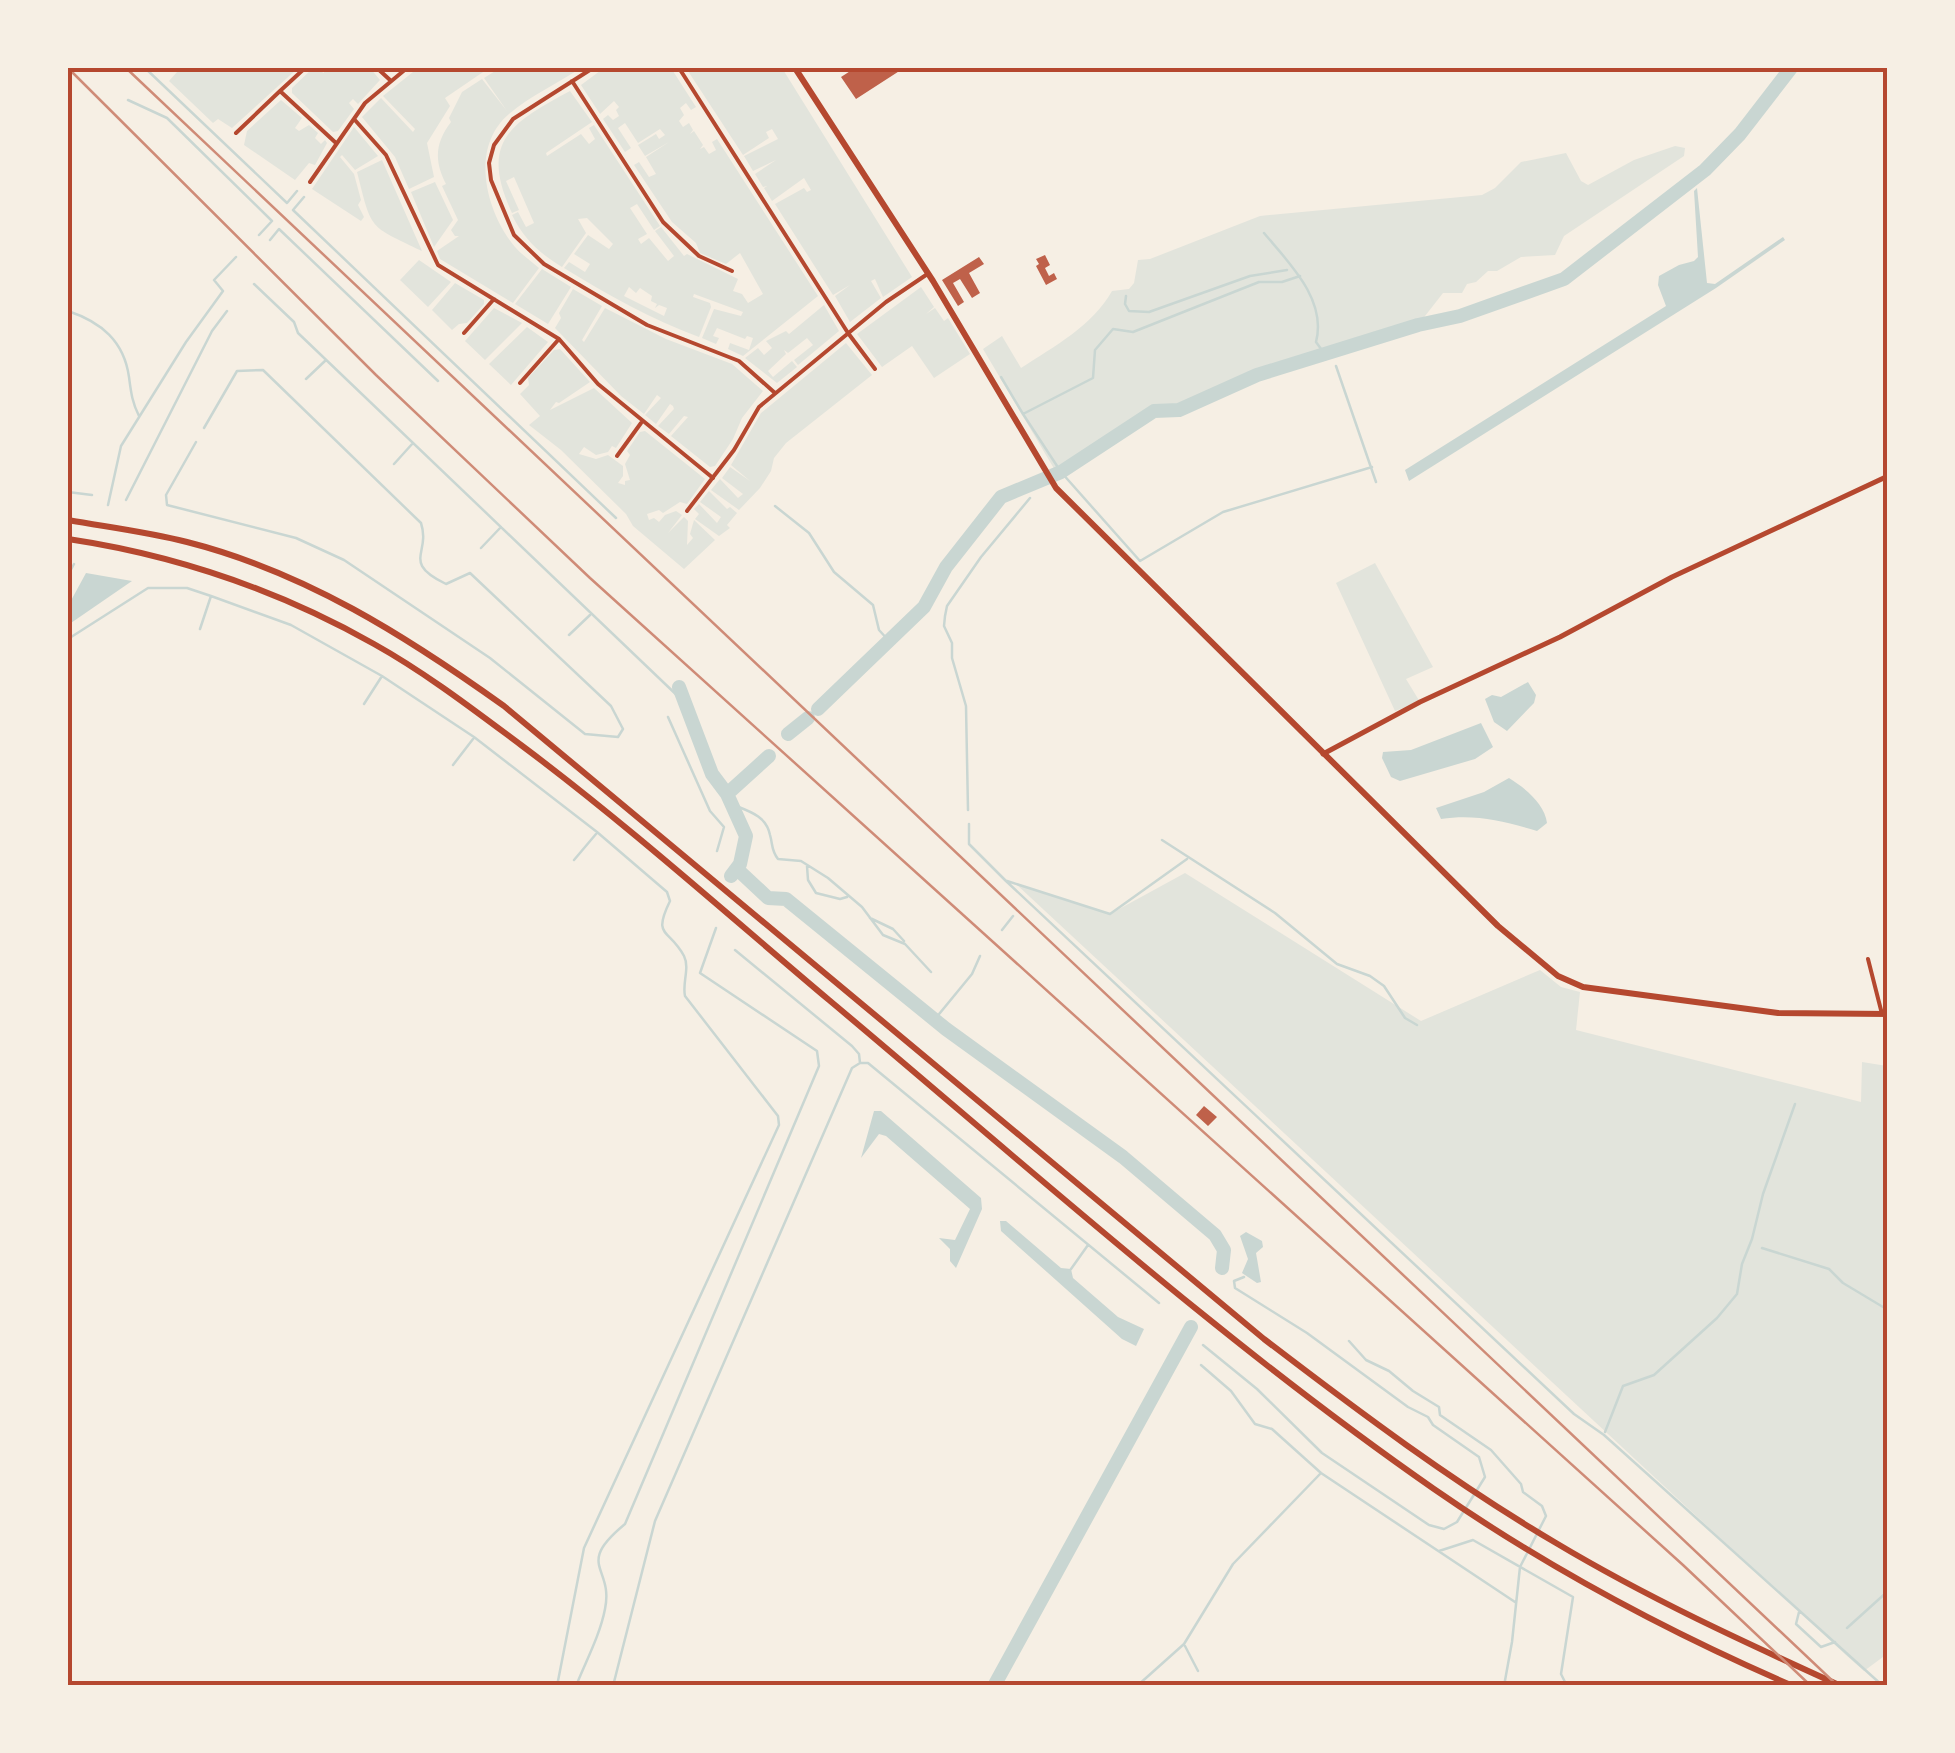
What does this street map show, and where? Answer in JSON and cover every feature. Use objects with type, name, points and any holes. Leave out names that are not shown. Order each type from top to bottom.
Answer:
[{"type":"main road","points":[[795,68],[928,274],[1052,482],[1145,579],[1498,926],[1568,982],[1596,990],[1778,1013],[1885,1014]]},
{"type":"main road","points":[[68,520],[188,542],[260,565],[358,610],[435,656],[518,718],[1264,1339],[1446,1474],[1556,1544],[1701,1622],[1841,1686]]},
{"type":"main road","points":[[68,539],[155,557],[246,585],[374,644],[429,678],[573,784],[1257,1358],[1436,1491],[1577,1578],[1689,1638],[1793,1686]]},
{"type":"street","points":[[236,133],[305,68]]},
{"type":"street","points":[[378,68],[390,80]]},
{"type":"street","points":[[310,182],[354,119],[390,80],[407,68]]},
{"type":"street","points":[[594,68],[513,119],[494,145],[489,163],[491,180],[514,235],[544,264],[647,324],[739,361],[774,393]]},
{"type":"street","points":[[679,68],[848,333],[875,368]]},
{"type":"street","points":[[572,82],[663,222],[699,256],[732,271]]},
{"type":"street","points":[[280,91],[337,144]]},
{"type":"street","points":[[354,119],[386,155],[438,265],[558,339],[598,384],[714,478]]},
{"type":"street","points":[[686,511],[734,450],[747,422],[774,393],[928,274]]},
{"type":"street","points":[[464,334],[494,298]]},
{"type":"street","points":[[520,383],[558,339]]},
{"type":"street","points":[[618,456],[642,421]]},
{"type":"street","points":[[1323,754],[1808,510],[1888,476]]},
{"type":"street","points":[[1868,959],[1885,1014]]},
{"type":"shaded area","points":[[174,68],[298,68],[232,128],[218,119],[213,123],[169,81],[177,72]]},
{"type":"shaded area","points":[[313,68],[324,73],[324,68],[370,68],[380,80],[358,104],[353,99],[349,103],[354,109],[338,131],[333,132],[292,93],[292,88]]},
{"type":"shaded area","points":[[418,68],[489,68],[445,98],[450,106],[427,143],[434,177],[409,189],[395,157],[362,117],[381,98],[413,132],[415,129],[383,96]]},
{"type":"shaded area","points":[[500,68],[581,68],[509,114],[489,144],[486,180],[496,216],[515,247],[539,268],[513,303],[440,259],[437,251],[459,236],[451,230],[458,220],[442,186],[446,184],[439,168],[439,145],[462,92],[482,79],[507,111],[484,78]]},
{"type":"shaded area","points":[[604,68],[671,68],[696,107],[691,110],[686,103],[680,108],[684,115],[679,121],[683,127],[689,123],[693,130],[690,134],[694,131],[703,145],[700,149],[704,147],[709,154],[716,150],[712,142],[717,139],[818,296],[743,356],[728,349],[730,343],[749,350],[753,338],[745,339],[717,328],[713,336],[719,338],[716,344],[702,338],[714,309],[741,316],[743,312],[694,294],[711,307],[699,337],[630,306],[564,268],[569,262],[585,272],[590,264],[574,254],[588,235],[609,249],[613,244],[587,218],[578,219],[586,233],[562,267],[539,251],[512,215],[518,212],[526,227],[534,223],[514,177],[506,181],[519,210],[512,213],[503,189],[500,152],[517,125],[570,91],[592,122],[547,156],[581,134],[589,144],[595,139],[589,128],[594,125],[660,226],[654,230],[637,204],[630,208],[647,234],[638,239],[641,244],[649,238],[668,261],[674,256],[655,231],[661,227],[684,256],[687,254],[738,279],[733,291],[742,294],[748,303],[763,294],[740,253],[726,264],[700,253],[696,243],[672,222],[634,165],[639,162],[649,177],[656,174],[646,157],[669,142],[645,156],[638,145],[656,134],[659,139],[665,135],[660,129],[638,143],[625,123],[618,128],[631,148],[625,152],[603,119],[608,115],[613,120],[619,116],[619,107],[614,101],[600,114],[581,85]],"holes":[[[629,287],[636,293],[640,288],[652,296],[655,308],[667,308],[664,316],[624,296]]]},
{"type":"shaded area","points":[[686,68],[782,68],[912,277],[883,297],[875,279],[871,281],[881,298],[850,322],[835,296],[850,285],[833,295],[775,204],[804,188],[807,192],[811,190],[804,178],[772,201],[764,188],[767,186],[763,187],[755,174],[776,160],[753,171],[744,156],[778,139],[772,129],[766,132],[769,138],[743,155]]},
{"type":"shaded area","points":[[281,100],[302,118],[295,128],[299,131],[309,125],[318,133],[315,138],[321,144],[325,140],[327,143],[315,165],[309,163],[295,180],[244,145],[247,131]]},
{"type":"shaded area","points":[[354,127],[378,156],[355,170],[340,157],[354,174],[361,200],[358,205],[364,217],[361,221],[312,189]]},
{"type":"shaded area","points":[[1675,146],[1685,148],[1684,156],[1564,236],[1555,255],[1521,257],[1497,271],[1488,271],[1476,282],[1467,284],[1462,293],[1443,293],[1418,325],[1257,375],[1179,410],[1154,411],[1059,477],[983,349],[1002,336],[1021,368],[1083,325],[1112,291],[1129,289],[1138,260],[1150,259],[1260,216],[1482,195],[1495,188],[1521,162],[1566,153],[1581,181],[1588,185],[1634,160]]},
{"type":"shaded area","points":[[382,160],[422,251],[382,230],[370,216],[357,172]]},
{"type":"shaded area","points":[[435,182],[453,220],[434,247],[411,192]]},
{"type":"shaded area","points":[[1697,188],[1707,283],[1715,284],[1783,237],[1785,240],[1716,288],[1409,481],[1405,470],[1666,306],[1658,285],[1659,276],[1698,257],[1694,191]]},
{"type":"shaded area","points":[[419,260],[451,282],[428,307],[400,280]]},
{"type":"shaded area","points":[[542,269],[571,287],[548,324],[515,304]]},
{"type":"shaded area","points":[[455,283],[484,300],[484,304],[467,323],[452,330],[432,310]]},
{"type":"shaded area","points":[[921,287],[934,307],[926,314],[935,308],[944,321],[948,318],[970,354],[934,378],[912,346],[882,367],[857,334]]},
{"type":"shaded area","points":[[573,289],[602,306],[584,342],[605,308],[666,339],[732,364],[763,391],[742,418],[715,466],[710,467],[671,436],[688,417],[684,416],[669,434],[658,426],[673,406],[670,404],[656,424],[645,415],[661,398],[657,395],[644,414],[621,396],[555,328]]},
{"type":"shaded area","points":[[824,305],[839,331],[798,365],[794,360],[813,345],[807,338],[788,353],[784,350],[786,354],[768,371],[773,377],[792,361],[797,367],[777,383],[745,358],[758,348],[764,355],[772,348],[766,341],[786,331],[789,334]]},
{"type":"shaded area","points":[[494,308],[522,323],[485,360],[465,341]]},
{"type":"shaded area","points":[[527,327],[548,342],[511,385],[489,364]]},
{"type":"shaded area","points":[[846,343],[872,375],[786,443],[760,488],[739,510],[711,490],[720,479],[738,498],[743,494],[722,478],[730,467],[750,481],[731,465],[761,413]]},
{"type":"shaded area","points":[[560,349],[590,382],[556,402],[550,410],[594,388],[632,423],[616,448],[612,446],[608,452],[596,455],[584,447],[579,454],[596,459],[608,455],[623,466],[618,483],[625,485],[630,480],[625,464],[630,455],[627,451],[640,432],[645,431],[705,479],[687,504],[680,502],[663,513],[659,510],[647,514],[649,520],[659,522],[676,511],[682,515],[668,533],[684,517],[688,521],[687,545],[693,538],[690,534],[694,520],[715,540],[684,569],[633,526],[626,514],[561,450],[529,425],[540,416],[520,394],[529,385],[528,378],[554,350]]},
{"type":"shaded area","points":[[709,491],[727,509],[737,513],[727,525],[730,528],[719,536],[695,519],[699,514],[694,509],[699,504],[717,523],[721,517],[700,502]]},
{"type":"shaded area","points":[[1375,563],[1433,667],[1406,679],[1420,702],[1395,711],[1336,583]]},
{"type":"shaded area","points":[[86,573],[132,581],[68,625],[68,606]]},
{"type":"shaded area","points":[[1528,682],[1536,695],[1534,703],[1507,731],[1494,722],[1485,699],[1492,695],[1501,697]]},
{"type":"shaded area","points":[[1481,723],[1493,747],[1475,759],[1400,781],[1391,777],[1382,758],[1383,752],[1411,750]]},
{"type":"shaded area","points":[[1509,778],[1542,809],[1547,823],[1537,831],[1489,819],[1441,819],[1436,808],[1484,792]]},
{"type":"shaded area","points":[[1185,873],[1421,1021],[1540,970],[1561,987],[1580,992],[1576,1030],[1861,1102],[1862,1062],[1887,1066],[1887,1654],[1864,1671],[1847,1656],[1016,884],[1110,914]]},
{"type":"shaded area","points":[[874,1111],[881,1111],[981,1198],[982,1209],[956,1268],[950,1261],[950,1249],[939,1238],[955,1240],[970,1209],[886,1136],[879,1134],[861,1158]]},
{"type":"shaded area","points":[[1000,1221],[1006,1221],[1061,1268],[1071,1269],[1073,1278],[1118,1317],[1144,1329],[1136,1346],[1122,1339],[1001,1231]]},
{"type":"shaded area","points":[[1246,1232],[1262,1241],[1263,1247],[1256,1253],[1261,1282],[1242,1273],[1248,1259],[1240,1236]]},
{"type":"building","points":[[855,68],[904,68],[856,99],[841,77]]},
{"type":"building","points":[[1045,255],[1050,265],[1045,268],[1049,276],[1054,273],[1057,279],[1046,285],[1036,266],[1036,259]]},
{"type":"building","points":[[979,257],[984,264],[969,273],[980,293],[972,298],[960,279],[953,283],[964,302],[958,306],[942,280]]},
{"type":"building","points":[[1204,1106],[1217,1117],[1208,1126],[1196,1115]]},
{"type":"waterway","points":[[145,68],[287,203],[297,191]]},
{"type":"waterway","points":[[818,709],[924,607],[946,567],[1001,497],[1061,472],[1154,411],[1179,410],[1257,375],[1418,325],[1460,316],[1564,279],[1705,170],[1740,134],[1791,68]]},
{"type":"waterway","points":[[128,100],[167,118],[272,221],[259,235]]},
{"type":"waterway","points":[[304,197],[293,210],[616,518]]},
{"type":"waterway","points":[[270,240],[279,229],[438,381]]},
{"type":"waterway","points":[[1264,233],[1304,283],[1316,312],[1316,342],[1324,353]]},
{"type":"waterway","points":[[108,505],[121,446],[223,291],[214,280],[236,257]]},
{"type":"waterway","points":[[1126,296],[1129,311],[1149,312],[1250,276],[1287,270]]},
{"type":"waterway","points":[[1300,276],[1282,282],[1259,282],[1133,332],[1113,329],[1095,350],[1093,378],[1023,414],[1061,472],[1140,561],[1223,512],[1372,467]]},
{"type":"waterway","points":[[254,284],[294,322],[298,333],[684,702]]},
{"type":"waterway","points":[[68,311],[91,321],[116,343],[126,364],[139,416]]},
{"type":"waterway","points":[[126,500],[212,331],[227,311]]},
{"type":"waterway","points":[[306,379],[326,360]]},
{"type":"waterway","points":[[1336,366],[1376,482]]},
{"type":"waterway","points":[[196,442],[166,495],[167,505],[296,538],[344,560],[490,658],[585,734],[618,737],[623,729],[611,706],[470,573],[446,584],[425,570],[420,557],[421,523],[263,370],[237,371],[204,428]]},
{"type":"waterway","points":[[1001,377],[1023,414]]},
{"type":"waterway","points":[[394,464],[413,443]]},
{"type":"waterway","points":[[68,492],[92,495]]},
{"type":"waterway","points":[[968,810],[966,706],[952,658],[952,643],[944,626],[945,616],[947,606],[981,557],[1030,498]]},
{"type":"waterway","points":[[775,506],[809,533],[834,572],[873,605],[879,630],[889,641]]},
{"type":"waterway","points":[[481,548],[501,527]]},
{"type":"waterway","points":[[68,575],[74,564]]},
{"type":"waterway","points":[[68,639],[148,588],[187,588],[211,596],[200,629]]},
{"type":"waterway","points":[[211,596],[291,625],[382,676],[474,737],[667,892],[670,901],[663,927],[686,961],[685,996],[778,1116],[779,1125],[584,1548],[557,1686]]},
{"type":"waterway","points":[[569,635],[590,615]]},
{"type":"waterway","points":[[364,704],[382,676]]},
{"type":"waterway","points":[[679,687],[712,774],[727,794],[746,836],[740,864],[731,876]]},
{"type":"waterway","points":[[668,717],[710,811],[724,827],[717,851]]},
{"type":"waterway","points":[[788,734],[808,718]]},
{"type":"waterway","points":[[453,765],[473,739]]},
{"type":"waterway","points":[[727,794],[769,756]]},
{"type":"waterway","points":[[731,804],[765,823],[778,859],[801,861],[828,878],[862,907],[883,935],[905,944],[931,972]]},
{"type":"waterway","points":[[969,824],[969,844],[1006,881],[1574,1414],[1604,1435],[1883,1686]]},
{"type":"waterway","points":[[574,860],[596,834]]},
{"type":"waterway","points":[[1162,840],[1275,913],[1337,964],[1370,976],[1384,986],[1405,1018],[1417,1025]]},
{"type":"waterway","points":[[1007,881],[1110,914],[1187,859]]},
{"type":"waterway","points":[[807,866],[808,880],[816,893],[847,897]]},
{"type":"waterway","points":[[737,869],[768,898],[786,899],[946,1029],[1123,1157],[1215,1235],[1224,1250],[1222,1268]]},
{"type":"waterway","points":[[1002,930],[1013,916]]},
{"type":"waterway","points":[[870,918],[893,929],[904,941]]},
{"type":"waterway","points":[[576,1686],[605,1609],[605,1583],[599,1566],[602,1549],[625,1524],[819,1066],[817,1051],[700,973],[716,928]]},
{"type":"waterway","points":[[613,1686],[655,1521],[852,1068],[860,1063],[852,1046],[735,950]]},
{"type":"waterway","points":[[935,1019],[972,974],[980,956]]},
{"type":"waterway","points":[[861,1063],[868,1063],[1159,1303]]},
{"type":"waterway","points":[[1605,1432],[1623,1386],[1654,1375],[1717,1318],[1737,1294],[1763,1194],[1795,1104]]},
{"type":"waterway","points":[[1071,1269],[1088,1245]]},
{"type":"waterway","points":[[1762,1248],[1829,1269],[1843,1283],[1888,1310]]},
{"type":"waterway","points":[[1203,1345],[1257,1389],[1322,1453],[1429,1525],[1444,1529],[1457,1522],[1485,1477],[1479,1457],[1433,1425],[1428,1417],[1235,1288],[1234,1281],[1244,1277]]},
{"type":"waterway","points":[[994,1686],[1191,1327]]},
{"type":"waterway","points":[[1349,1341],[1366,1360],[1389,1371],[1439,1407],[1440,1415],[1491,1450],[1521,1484],[1523,1492],[1542,1506],[1546,1516],[1520,1567],[1504,1686]]},
{"type":"waterway","points":[[1201,1365],[1231,1391],[1255,1424],[1272,1429],[1321,1473],[1515,1602]]},
{"type":"waterway","points":[[1137,1686],[1184,1644],[1233,1564],[1320,1474]]},
{"type":"waterway","points":[[1439,1551],[1473,1540],[1573,1597],[1561,1674],[1567,1686]]},
{"type":"waterway","points":[[1847,1628],[1888,1591]]},
{"type":"waterway","points":[[1799,1612],[1796,1624],[1821,1647],[1835,1642]]},
{"type":"waterway","points":[[1185,1646],[1198,1671]]},
{"type":"railway","points":[[68,68],[376,375],[590,578],[1683,1565],[1811,1686]]},
{"type":"railway","points":[[126,68],[1838,1686]]}]
